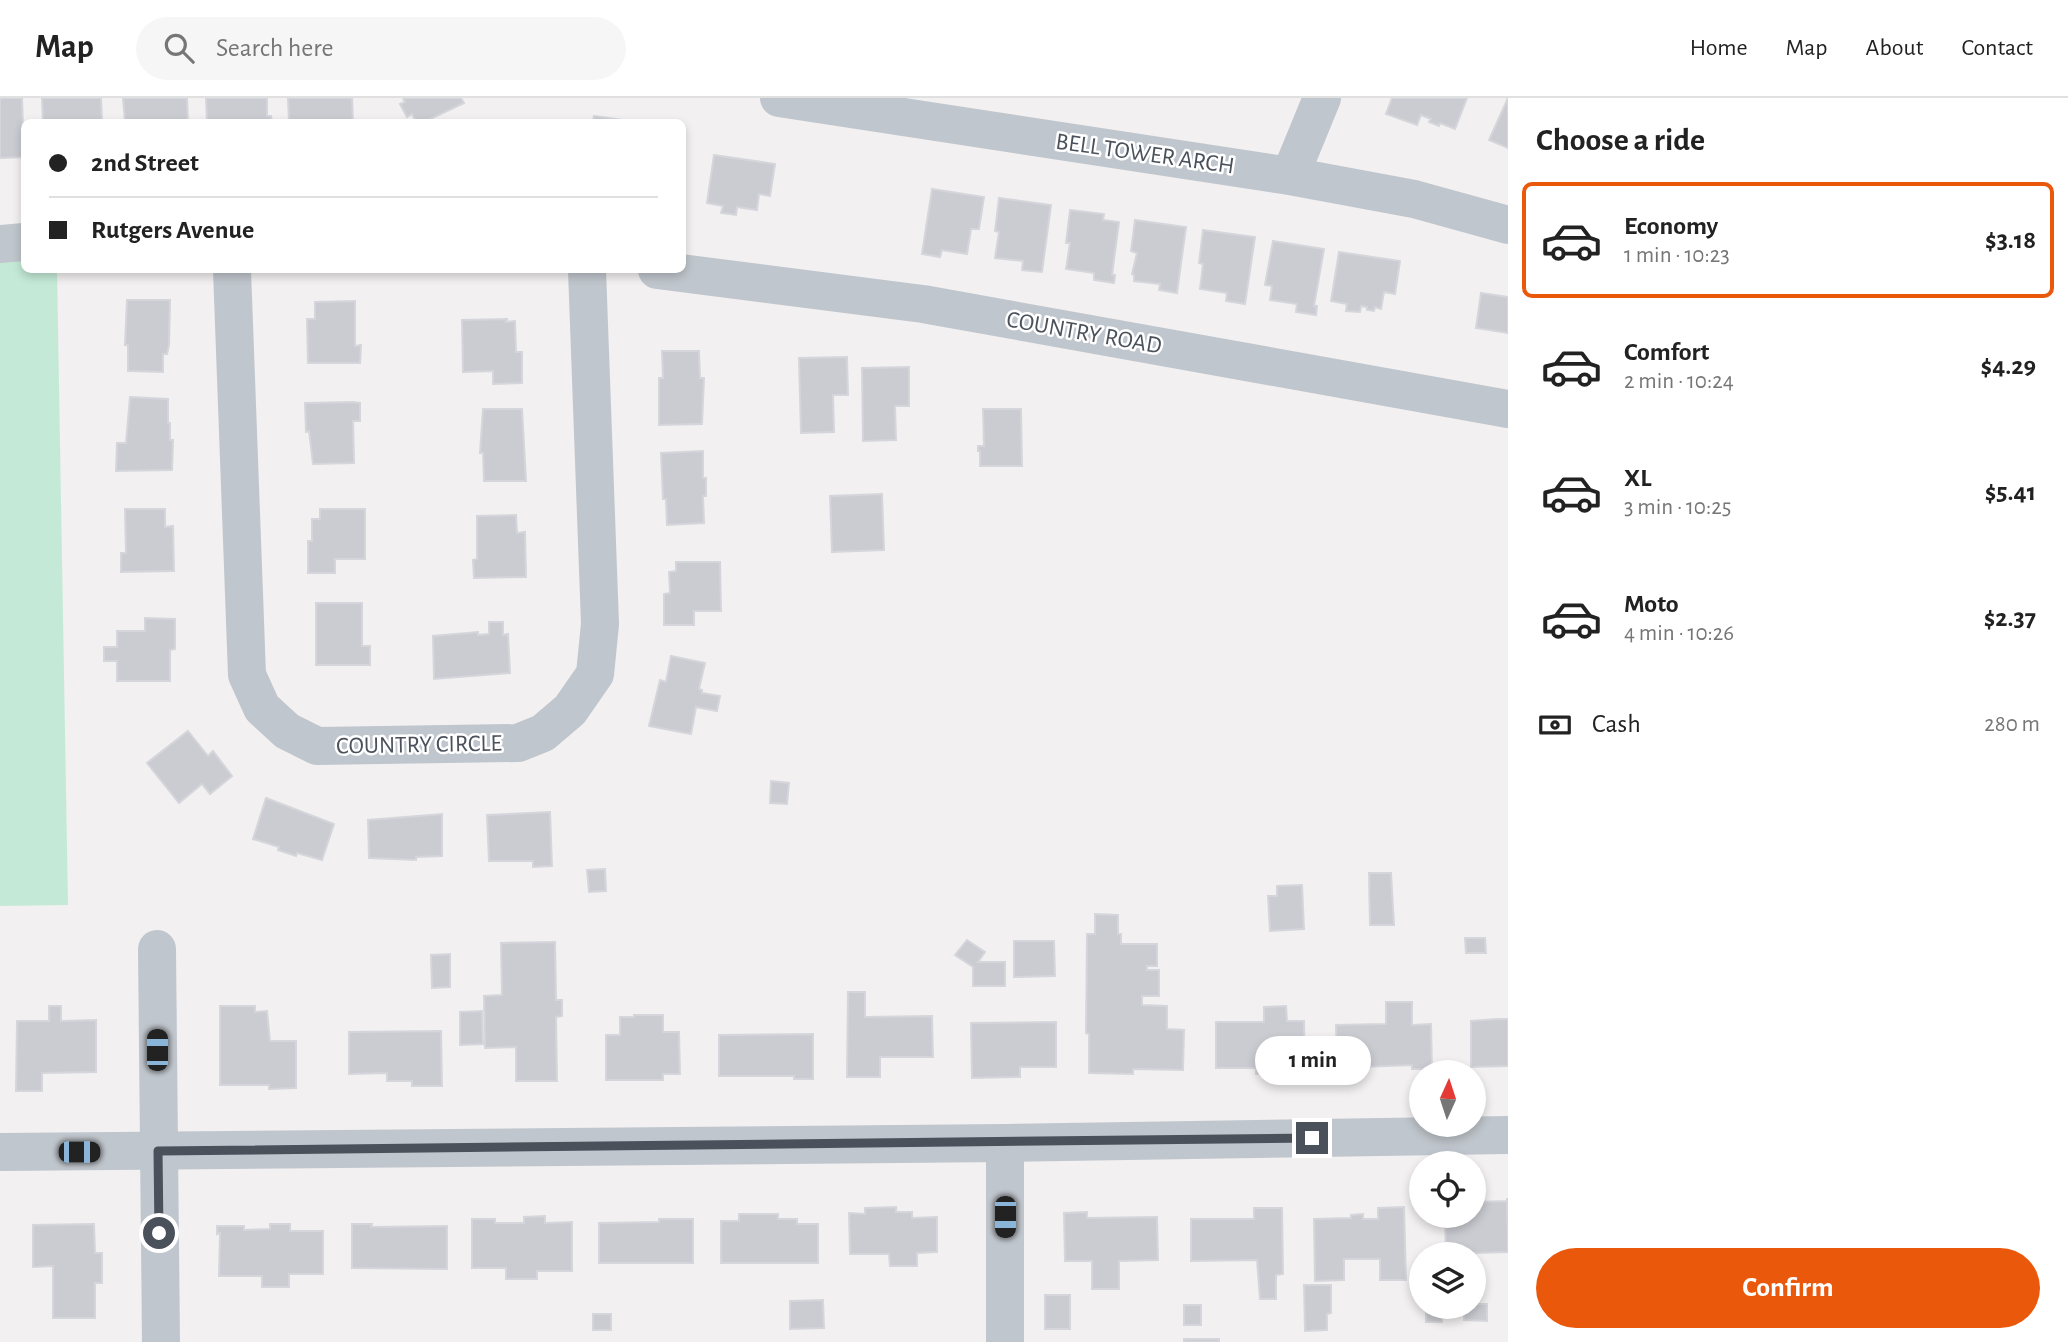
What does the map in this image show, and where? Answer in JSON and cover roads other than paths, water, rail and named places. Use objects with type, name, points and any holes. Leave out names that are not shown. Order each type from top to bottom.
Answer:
[{"type":"street","name":"BELL TOWER ARCH","points":[[779,98],[1290,176],[1414,199],[1508,225]]},
{"type":"street","points":[[1290,176],[1322,98]]},
{"type":"street","points":[[0,244],[21,242]]},
{"type":"street","name":"COUNTRY CIRCLE","points":[[232,273],[247,675],[262,708],[287,731],[317,746],[518,743],[543,733],[570,710],[595,674],[600,624],[587,273]]},
{"type":"street","name":"COUNTRY ROAD","points":[[681,273],[923,303],[1508,409]]},
{"type":"street","points":[[157,949],[161,1342]]},
{"type":"street","points":[[0,1152],[1004,1143],[1508,1135]]},
{"type":"street","points":[[1004,1143],[1005,1342]]}]
